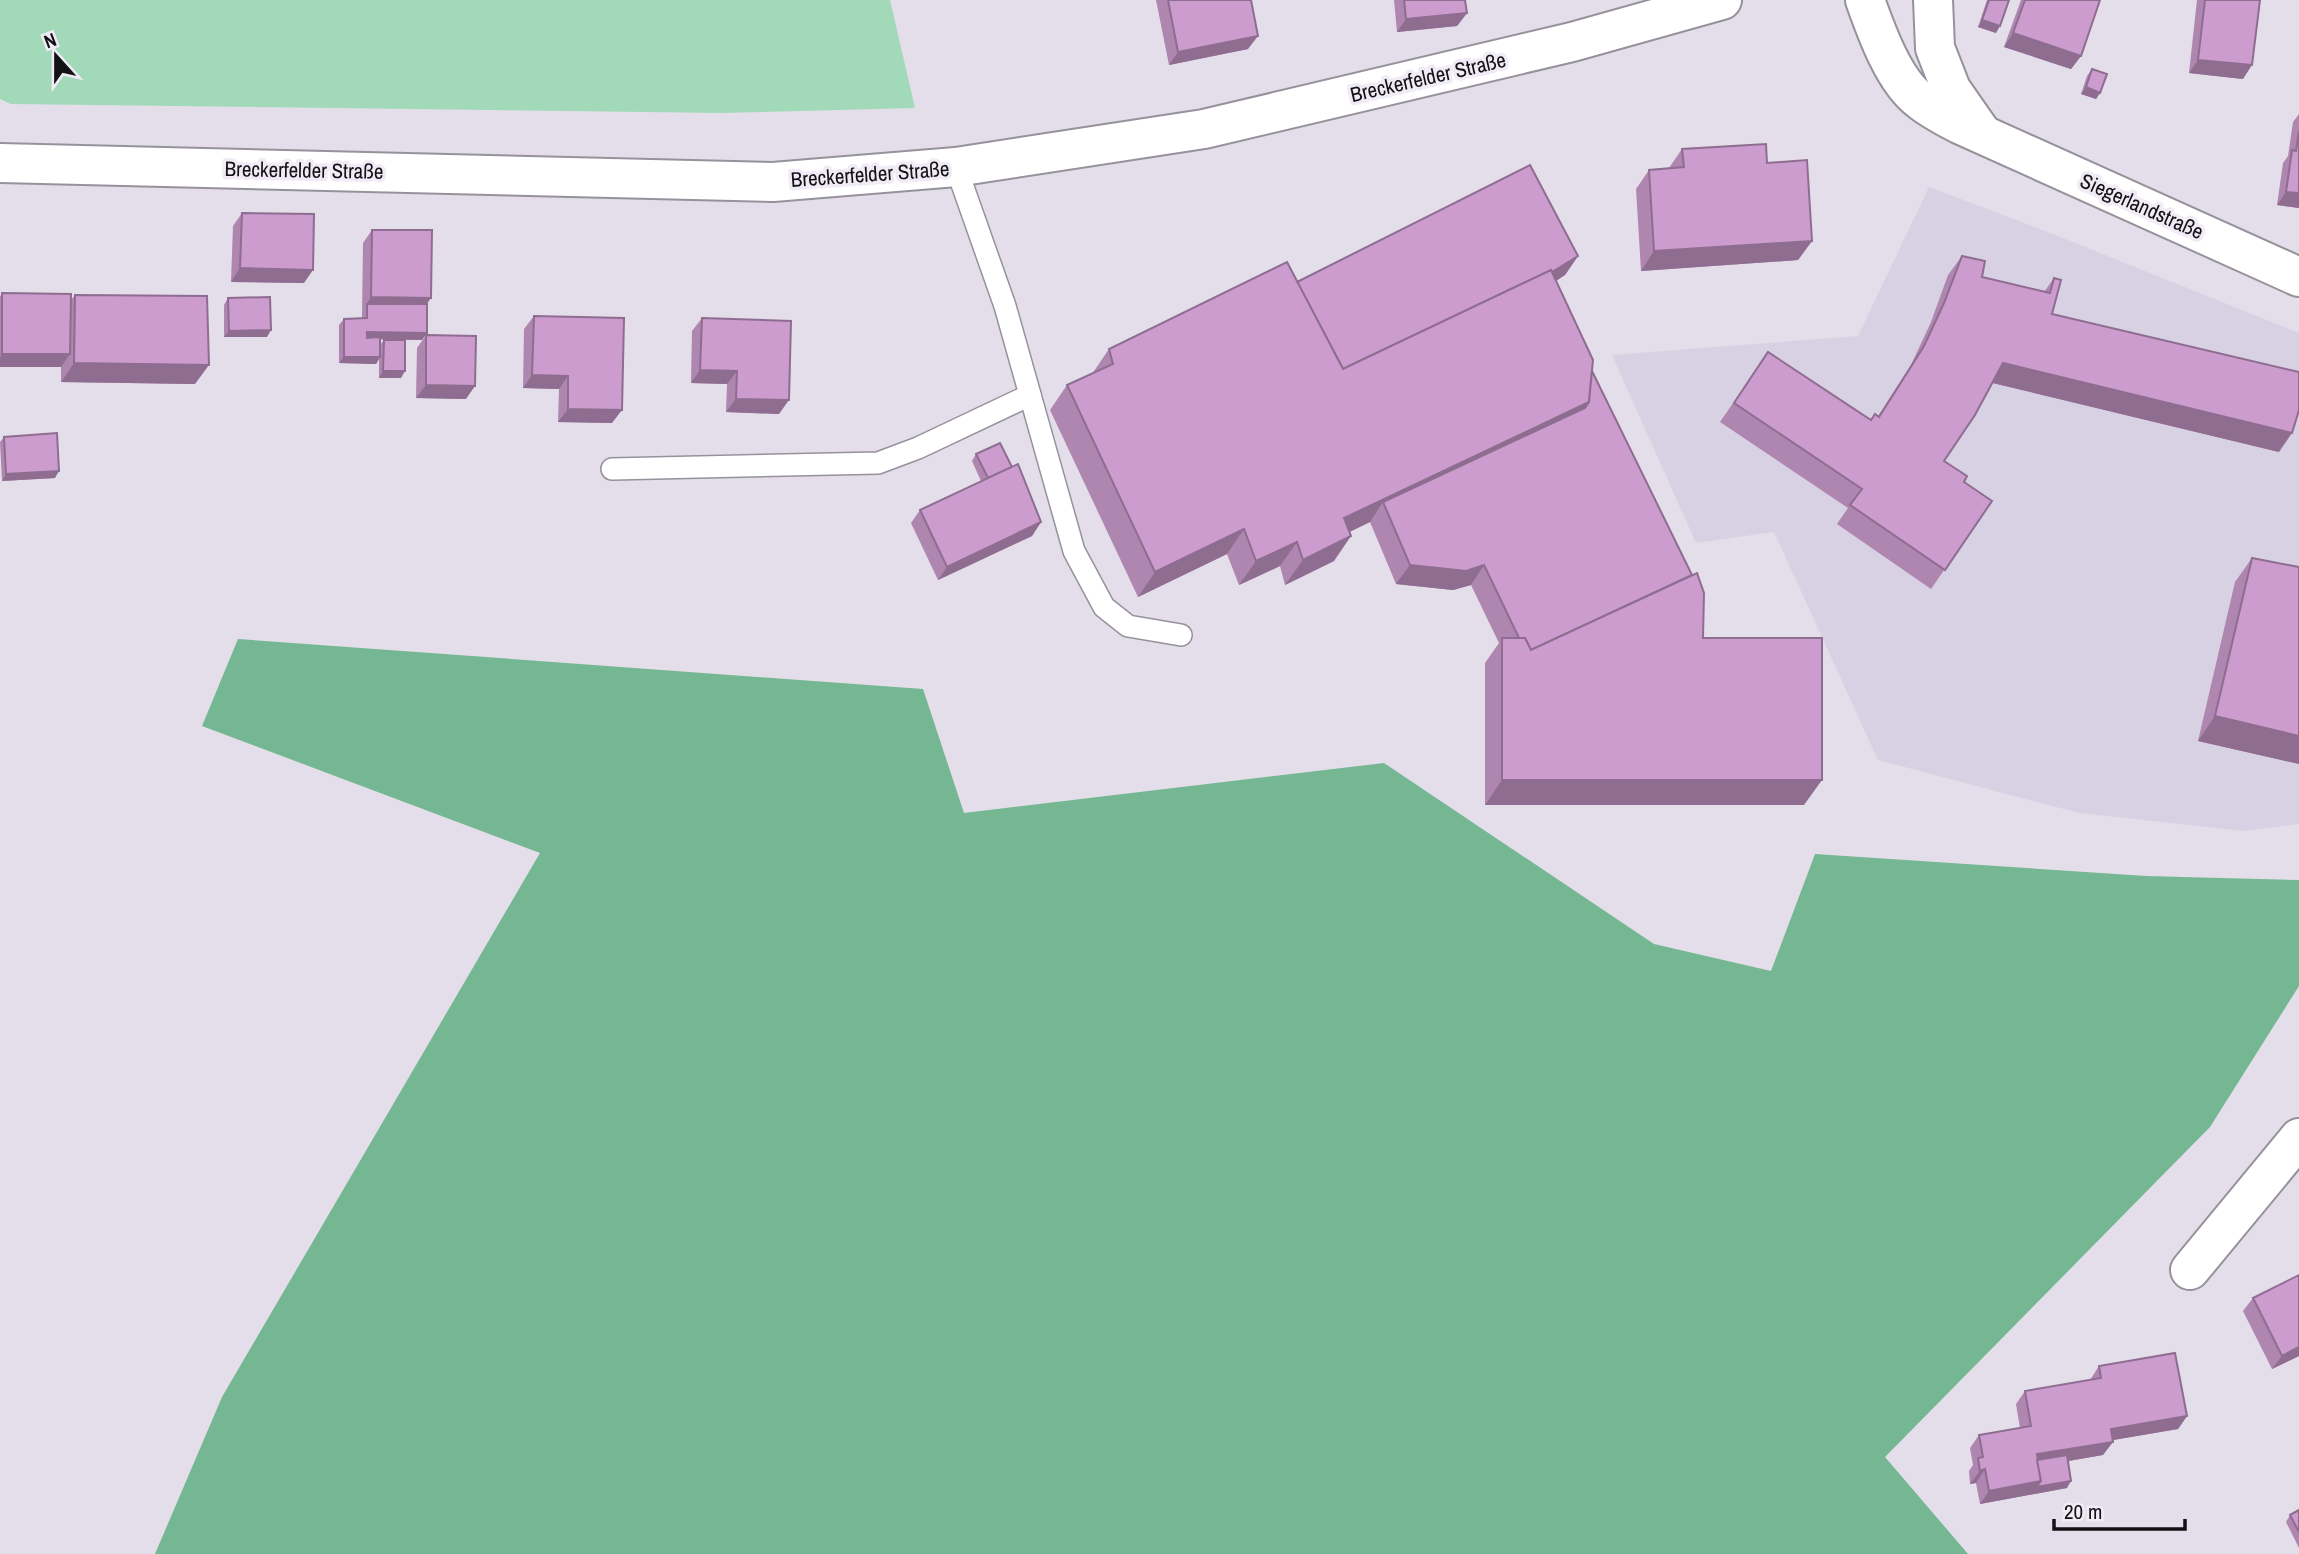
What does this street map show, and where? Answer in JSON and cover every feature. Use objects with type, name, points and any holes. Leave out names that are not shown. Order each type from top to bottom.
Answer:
[{"type":"main road","name":"Breckerfelder Straße","points":[[0,163],[773,181],[956,167],[1204,129],[1572,42],[1722,0]]},
{"type":"main road","name":"Siegerlandstraße","points":[[1866,0],[1875,26],[1905,86],[1919,100],[1959,124],[2299,277]]},
{"type":"main road","name":"Siegerlandstraße","points":[[1933,0],[1935,48],[1951,89],[1985,136]]},
{"type":"main road","points":[[2190,1270],[2299,1138]]},
{"type":"lane","points":[[956,167],[1005,306],[1074,551],[1104,607],[1128,626],[1181,635]]},
{"type":"lane","points":[[611,469],[878,463],[918,448],[1030,396]]},
{"type":"shaded area","points":[[1929,187],[2299,333],[2299,824],[2244,831],[2079,813],[1878,760],[1774,532],[1696,543],[1612,355],[1858,336]]},
{"type":"green space","points":[[0,0],[890,0],[915,108],[722,113],[11,104],[0,99]]},
{"type":"green space","points":[[238,639],[923,689],[964,813],[1384,763],[1654,944],[1771,971],[1815,854],[2146,876],[2299,880],[2299,986],[2210,1127],[1885,1457],[1968,1554],[155,1554],[222,1397],[540,853],[202,726]]},
{"type":"building","points":[[1168,0],[1251,0],[1258,36],[1178,52]]},
{"type":"building","points":[[1404,0],[1465,0],[1467,13],[1406,19]]},
{"type":"building","points":[[1989,0],[2009,0],[2000,26],[1982,20]]},
{"type":"building","points":[[2025,0],[2100,0],[2081,56],[2013,33]]},
{"type":"building","points":[[2205,0],[2260,0],[2252,65],[2198,60]]},
{"type":"building","points":[[2092,69],[2107,74],[2100,93],[2086,87]]},
{"type":"building","points":[[2299,131],[2299,193],[2286,192],[2292,150],[2296,151]]},
{"type":"building","points":[[1766,144],[1767,163],[1807,160],[1812,241],[1654,251],[1649,170],[1684,167],[1682,149]]},
{"type":"building","points":[[1530,165],[1578,256],[1552,272],[1551,270],[1343,369],[1297,282]]},
{"type":"building","points":[[242,213],[314,214],[313,270],[240,268]]},
{"type":"building","points":[[372,230],[432,230],[431,298],[371,297]]},
{"type":"building","points":[[1962,256],[1985,261],[1982,277],[2050,293],[2054,278],[2061,280],[2052,314],[2299,372],[2299,410],[2292,433],[2003,363],[1975,415],[1944,461],[1967,476],[1964,482],[1992,501],[1945,570],[1850,505],[1862,489],[1734,403],[1768,352],[1871,420],[1875,414],[1879,417],[1924,346]]},
{"type":"building","points":[[1287,262],[1343,369],[1551,270],[1593,360],[1589,402],[1344,518],[1351,536],[1303,560],[1297,542],[1256,561],[1244,529],[1155,572],[1067,385],[1113,364],[1109,349]]},
{"type":"building","points":[[2,293],[71,294],[70,354],[2,354]]},
{"type":"building","points":[[75,295],[207,296],[209,365],[74,363]]},
{"type":"building","points":[[270,297],[271,330],[229,331],[228,298]]},
{"type":"building","points":[[367,304],[427,304],[427,333],[367,332],[367,338],[380,337],[380,357],[344,357],[344,319],[367,318]]},
{"type":"building","points":[[534,316],[624,318],[622,410],[568,409],[568,376],[532,375]]},
{"type":"building","points":[[702,318],[791,321],[789,400],[736,399],[737,371],[700,370]]},
{"type":"building","points":[[426,335],[476,336],[475,386],[426,385]]},
{"type":"building","points":[[384,340],[405,340],[405,371],[383,371]]},
{"type":"building","points":[[1592,371],[1692,575],[1531,650],[1525,638],[1519,638],[1484,565],[1466,571],[1410,565],[1383,502],[1585,408],[1589,402]]},
{"type":"building","points":[[57,433],[59,471],[6,474],[4,437]]},
{"type":"building","points":[[1000,443],[1012,467],[988,478],[976,454]]},
{"type":"building","points":[[1018,464],[1041,522],[947,567],[920,510]]},
{"type":"building","points":[[2252,558],[2299,567],[2299,736],[2215,716]]},
{"type":"building","points":[[1697,573],[1704,593],[1703,638],[1822,638],[1822,780],[1502,780],[1502,638],[1525,638],[1531,650]]},
{"type":"building","points":[[2299,1275],[2299,1347],[2282,1356],[2253,1298]]},
{"type":"building","points":[[2175,1353],[2187,1416],[2111,1429],[2113,1442],[2037,1454],[2041,1481],[1989,1491],[1985,1469],[1980,1471],[1978,1458],[1983,1457],[1979,1435],[2031,1426],[2025,1391],[2101,1378],[2099,1366]]},
{"type":"building","points":[[2067,1455],[2071,1481],[2036,1487],[2041,1481],[2037,1460]]},
{"type":"building","points":[[2299,1510],[2299,1532],[2290,1515]]}]
